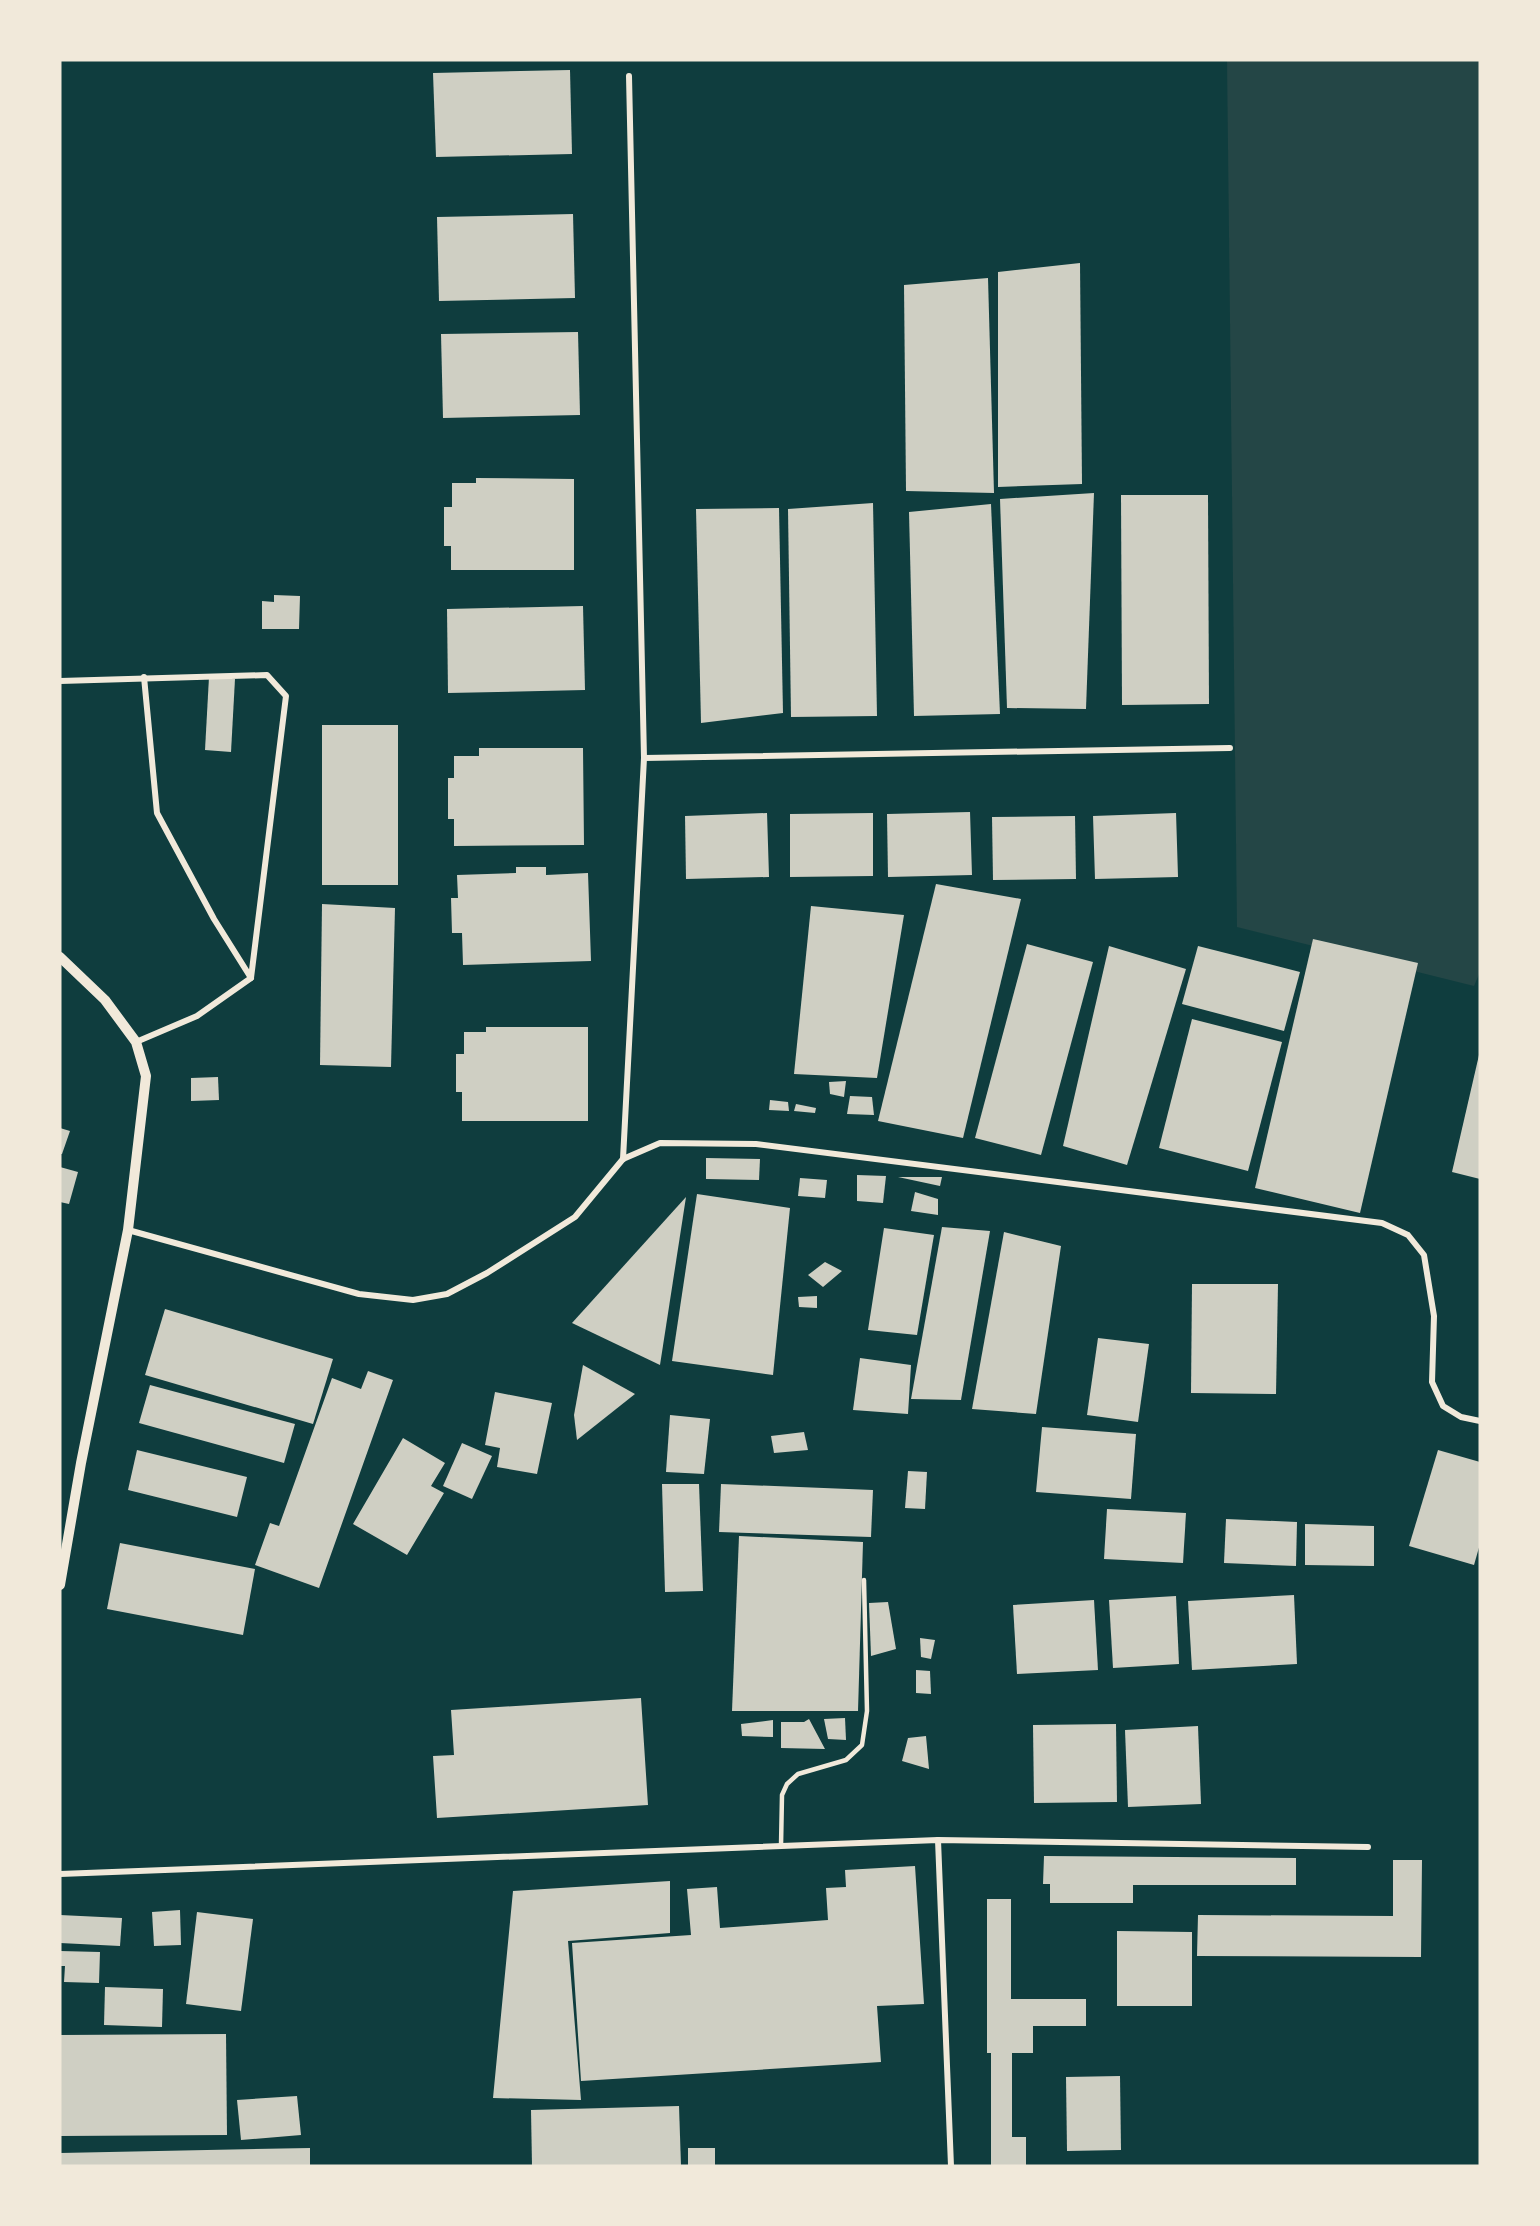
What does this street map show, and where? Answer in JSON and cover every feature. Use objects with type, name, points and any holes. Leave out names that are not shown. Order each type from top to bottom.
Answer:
[{"type":"street","points":[[623,1160],[645,758],[629,76]]},
{"type":"street","points":[[60,681],[267,675],[286,696],[251,978],[197,1016],[136,1042]]},
{"type":"street","points":[[144,677],[157,813],[214,919],[251,978]]},
{"type":"street","points":[[645,758],[1230,748]]},
{"type":"street","points":[[60,957],[105,1000],[136,1042],[146,1076],[128,1230],[81,1463],[60,1585]]},
{"type":"street","points":[[128,1230],[359,1294],[413,1300],[447,1294],[487,1273],[575,1217],[623,1160],[660,1143],[756,1144],[1382,1222],[1408,1235],[1424,1256],[1434,1316],[1432,1382],[1443,1406],[1461,1417],[1480,1421]]},
{"type":"street","points":[[938,1840],[951,2166]]},
{"type":"street","points":[[60,1874],[938,1840],[1368,1847]]},
{"type":"lane","points":[[781,1846],[782,1795],[787,1784],[798,1774],[846,1761],[862,1745],[867,1711],[864,1580]]},
{"type":"shaded area","points":[[1227,60],[1480,60],[1480,972],[1474,986],[1237,927]]},
{"type":"building","points":[[570,70],[572,154],[436,157],[433,73]]},
{"type":"building","points":[[573,214],[575,298],[439,301],[437,217]]},
{"type":"building","points":[[1080,263],[1082,484],[998,487],[998,272]]},
{"type":"building","points":[[988,278],[994,493],[906,491],[904,285]]},
{"type":"building","points":[[578,332],[580,415],[443,418],[441,334]]},
{"type":"building","points":[[476,478],[574,479],[574,570],[451,570],[451,546],[444,546],[444,507],[452,507],[452,483],[476,483]]},
{"type":"building","points":[[1094,493],[1086,709],[1007,708],[1000,499]]},
{"type":"building","points":[[1121,495],[1208,495],[1209,704],[1122,705]]},
{"type":"building","points":[[873,503],[877,716],[791,717],[788,509]]},
{"type":"building","points":[[991,504],[1000,714],[914,716],[909,512]]},
{"type":"building","points":[[779,508],[783,713],[701,723],[696,509]]},
{"type":"building","points":[[274,595],[300,596],[299,629],[262,629],[262,601],[274,602]]},
{"type":"building","points":[[583,606],[585,690],[448,693],[447,609]]},
{"type":"building","points":[[209,677],[235,679],[231,752],[205,750]]},
{"type":"building","points":[[322,725],[398,725],[398,885],[322,885]]},
{"type":"building","points":[[479,748],[583,748],[584,845],[454,846],[454,819],[448,819],[448,778],[454,778],[454,756],[479,756]]},
{"type":"building","points":[[970,812],[972,875],[888,877],[887,814]]},
{"type":"building","points":[[767,813],[769,877],[686,879],[685,816]]},
{"type":"building","points":[[873,813],[873,876],[790,877],[790,814]]},
{"type":"building","points":[[1176,813],[1178,877],[1095,879],[1093,816]]},
{"type":"building","points":[[1075,816],[1076,879],[993,880],[992,817]]},
{"type":"building","points":[[516,867],[546,867],[546,875],[588,873],[591,961],[463,965],[462,933],[452,933],[451,898],[458,898],[457,875],[516,873]]},
{"type":"building","points":[[936,884],[1021,899],[963,1138],[878,1121]]},
{"type":"building","points":[[322,904],[395,908],[391,1067],[320,1065]]},
{"type":"building","points":[[811,906],[904,915],[877,1078],[794,1074]]},
{"type":"building","points":[[1313,939],[1418,963],[1360,1213],[1255,1188]]},
{"type":"building","points":[[1027,944],[1093,962],[1041,1155],[975,1138]]},
{"type":"building","points":[[1109,946],[1186,969],[1127,1165],[1063,1146]]},
{"type":"building","points":[[1198,946],[1300,972],[1284,1031],[1182,1004]]},
{"type":"building","points":[[1192,1019],[1282,1042],[1248,1171],[1159,1148]]},
{"type":"building","points":[[486,1027],[588,1027],[588,1121],[462,1121],[462,1092],[456,1092],[456,1054],[464,1054],[464,1032],[486,1032]]},
{"type":"building","points":[[1480,1055],[1480,1179],[1452,1172]]},
{"type":"building","points":[[218,1077],[219,1100],[191,1101],[191,1078]]},
{"type":"building","points":[[846,1081],[844,1097],[830,1094],[829,1082]]},
{"type":"building","points":[[850,1096],[872,1097],[874,1115],[847,1114]]},
{"type":"building","points":[[770,1100],[788,1102],[789,1111],[769,1110]]},
{"type":"building","points":[[796,1104],[816,1108],[815,1113],[794,1111]]},
{"type":"building","points":[[60,1128],[70,1131],[62,1154],[60,1154]]},
{"type":"building","points":[[706,1158],[760,1159],[759,1180],[706,1179]]},
{"type":"building","points":[[60,1167],[78,1172],[69,1204],[60,1202]]},
{"type":"building","points":[[857,1175],[886,1176],[883,1203],[857,1201]]},
{"type":"building","points":[[898,1177],[942,1177],[940,1186]]},
{"type":"building","points":[[800,1178],[827,1180],[825,1198],[798,1196]]},
{"type":"building","points":[[915,1192],[938,1199],[938,1215],[911,1211]]},
{"type":"building","points":[[697,1194],[790,1208],[773,1375],[672,1361]]},
{"type":"building","points":[[686,1197],[660,1365],[572,1323]]},
{"type":"building","points":[[942,1227],[990,1231],[961,1400],[911,1399]]},
{"type":"building","points":[[884,1228],[934,1235],[917,1335],[868,1330]]},
{"type":"building","points":[[1004,1232],[1061,1246],[1036,1414],[972,1409]]},
{"type":"building","points":[[825,1262],[842,1271],[823,1287],[808,1275]]},
{"type":"building","points":[[1192,1284],[1278,1284],[1276,1394],[1191,1393]]},
{"type":"building","points":[[817,1296],[817,1308],[799,1307],[798,1297]]},
{"type":"building","points":[[165,1309],[333,1359],[313,1424],[145,1375]]},
{"type":"building","points":[[1098,1338],[1149,1344],[1138,1422],[1087,1415]]},
{"type":"building","points":[[860,1358],[911,1365],[908,1414],[853,1410]]},
{"type":"building","points":[[583,1365],[635,1394],[577,1440],[574,1415]]},
{"type":"building","points":[[368,1371],[393,1380],[319,1588],[255,1565],[270,1523],[279,1526],[332,1378],[361,1389]]},
{"type":"building","points":[[150,1385],[295,1424],[284,1463],[139,1423]]},
{"type":"building","points":[[495,1392],[552,1403],[537,1474],[497,1467],[500,1448],[485,1445]]},
{"type":"building","points":[[670,1415],[710,1419],[704,1474],[666,1472]]},
{"type":"building","points":[[1042,1427],[1136,1434],[1131,1499],[1036,1492]]},
{"type":"building","points":[[804,1432],[808,1450],[774,1453],[771,1436]]},
{"type":"building","points":[[403,1438],[445,1463],[431,1486],[444,1493],[407,1555],[353,1524]]},
{"type":"building","points":[[462,1443],[492,1456],[472,1499],[443,1486]]},
{"type":"building","points":[[137,1450],[247,1477],[237,1517],[128,1490]]},
{"type":"building","points":[[1438,1450],[1480,1462],[1480,1544],[1474,1565],[1409,1546]]},
{"type":"building","points":[[908,1471],[927,1472],[925,1509],[905,1508]]},
{"type":"building","points":[[662,1484],[699,1484],[703,1591],[665,1592]]},
{"type":"building","points":[[721,1484],[873,1490],[871,1537],[719,1532]]},
{"type":"building","points":[[1107,1509],[1186,1513],[1183,1563],[1104,1559]]},
{"type":"building","points":[[1226,1519],[1297,1522],[1296,1566],[1224,1563]]},
{"type":"building","points":[[1305,1524],[1374,1526],[1374,1566],[1305,1565]]},
{"type":"building","points":[[739,1536],[863,1542],[858,1711],[732,1711]]},
{"type":"building","points":[[120,1543],[255,1569],[243,1635],[107,1609]]},
{"type":"building","points":[[1294,1595],[1297,1664],[1192,1670],[1188,1601]]},
{"type":"building","points":[[1176,1596],[1179,1664],[1113,1668],[1109,1600]]},
{"type":"building","points":[[1094,1600],[1098,1670],[1017,1674],[1013,1605]]},
{"type":"building","points":[[888,1602],[896,1649],[871,1656],[869,1603]]},
{"type":"building","points":[[920,1638],[935,1640],[931,1659],[921,1657]]},
{"type":"building","points":[[916,1670],[930,1671],[931,1694],[916,1693]]},
{"type":"building","points":[[641,1698],[648,1805],[437,1818],[433,1756],[454,1755],[451,1710]]},
{"type":"building","points":[[845,1718],[846,1740],[828,1739],[824,1719]]},
{"type":"building","points":[[809,1719],[825,1749],[781,1748],[781,1722],[804,1722]]},
{"type":"building","points":[[773,1720],[773,1737],[742,1736],[741,1724]]},
{"type":"building","points":[[1116,1724],[1117,1802],[1034,1803],[1033,1725]]},
{"type":"building","points":[[1198,1726],[1201,1804],[1128,1807],[1125,1730]]},
{"type":"building","points":[[926,1736],[929,1769],[902,1761],[908,1738]]},
{"type":"building","points":[[1044,1856],[1296,1858],[1296,1885],[1133,1885],[1133,1903],[1050,1903],[1050,1884],[1043,1884]]},
{"type":"building","points":[[1393,1860],[1422,1860],[1421,1957],[1197,1956],[1198,1915],[1393,1916]]},
{"type":"building","points":[[915,1866],[924,2004],[877,2006],[881,2062],[581,2081],[572,1943],[691,1935],[687,1889],[717,1887],[720,1928],[828,1920],[826,1888],[846,1887],[845,1870]]},
{"type":"building","points":[[670,1881],[670,1933],[568,1941],[581,2100],[493,2098],[513,1891]]},
{"type":"building","points":[[987,1899],[1011,1899],[1011,1999],[1086,1999],[1086,2026],[1033,2026],[1033,2053],[1012,2053],[1012,2137],[1026,2137],[1026,2166],[991,2166],[991,2053],[987,2053]]},
{"type":"building","points":[[180,1910],[181,1945],[154,1946],[152,1912]]},
{"type":"building","points":[[197,1912],[253,1919],[241,2011],[186,2004]]},
{"type":"building","points":[[60,1915],[122,1918],[120,1946],[60,1943]]},
{"type":"building","points":[[1117,1931],[1192,1932],[1192,2006],[1117,2006]]},
{"type":"building","points":[[60,1951],[100,1952],[99,1983],[64,1982],[65,1966],[60,1966]]},
{"type":"building","points":[[105,1987],[163,1989],[162,2027],[104,2025]]},
{"type":"building","points":[[226,2034],[227,2135],[60,2136],[60,2035]]},
{"type":"building","points":[[1120,2076],[1121,2150],[1067,2151],[1066,2077]]},
{"type":"building","points":[[297,2096],[301,2135],[241,2140],[237,2100]]},
{"type":"building","points":[[679,2106],[681,2166],[532,2166],[531,2110]]},
{"type":"building","points":[[310,2148],[310,2166],[60,2166],[60,2153]]},
{"type":"building","points":[[688,2148],[715,2148],[715,2166],[688,2166]]}]
